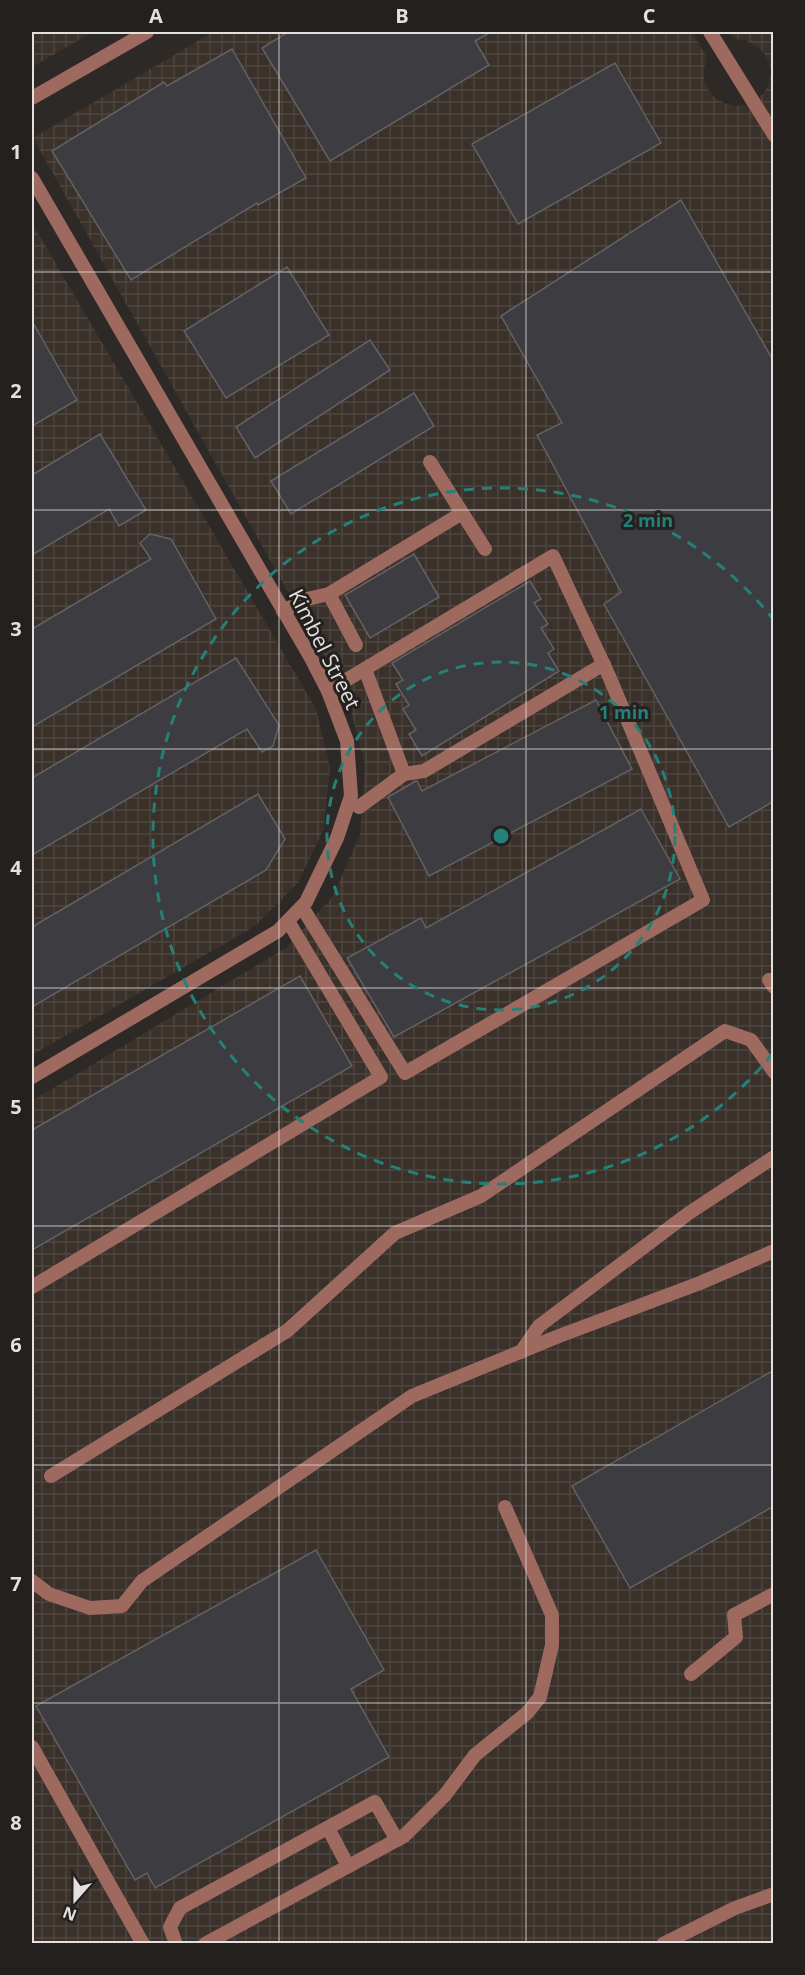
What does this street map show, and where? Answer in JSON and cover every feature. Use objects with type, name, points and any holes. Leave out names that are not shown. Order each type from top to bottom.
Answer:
[{"type":"street","points":[[32,98],[147,32]]},
{"type":"street","points":[[710,32],[774,135]]},
{"type":"street","name":"Kimbel Street","points":[[32,178],[328,691],[347,741],[351,796],[337,838],[306,903],[278,931],[32,1077]]},
{"type":"street","points":[[430,462],[485,549]]},
{"type":"street","points":[[283,612],[308,599],[329,594],[462,513]]},
{"type":"street","points":[[302,907],[405,1073],[703,900],[604,664],[553,556],[328,691]]},
{"type":"street","points":[[329,594],[356,645]]},
{"type":"street","points":[[359,807],[404,774],[424,771],[604,664]]},
{"type":"street","points":[[364,669],[404,774]]},
{"type":"street","points":[[32,1287],[381,1077],[288,921]]},
{"type":"street","points":[[51,1476],[287,1331],[395,1233],[481,1196],[725,1031],[751,1040],[772,1065]]},
{"type":"street","points":[[521,1352],[539,1326],[548,1319],[688,1213],[774,1157]]},
{"type":"street","points":[[32,1581],[49,1594],[90,1608],[122,1606],[142,1581],[412,1396],[700,1283],[774,1251]]},
{"type":"street","points":[[205,1944],[404,1836],[445,1795],[475,1755],[527,1713],[540,1697],[552,1645],[552,1615],[505,1507]]},
{"type":"street","points":[[691,1674],[736,1637],[734,1615],[774,1593]]},
{"type":"street","points":[[34,1756],[143,1944]]},
{"type":"street","points":[[176,1944],[170,1927],[180,1908],[375,1802],[397,1840]]},
{"type":"street","points":[[328,1828],[348,1866]]},
{"type":"street","points":[[663,1944],[735,1908],[774,1894]]},
{"type":"shaded area","points":[[32,32],[93,32],[32,67]]},
{"type":"shaded area","points":[[213,32],[692,32],[707,57],[704,79],[708,89],[715,98],[735,106],[746,105],[764,93],[771,72],[769,61],[763,52],[745,40],[734,39],[729,32],[773,32],[773,1943],[32,1944],[32,1101],[287,947],[333,896],[360,834],[365,766],[348,699],[33,138]]},
{"type":"shaded area","points":[[32,223],[316,709],[330,768],[324,828],[298,883],[255,926],[32,1055]]},
{"type":"building","points":[[288,32],[491,32],[475,41],[489,65],[330,161],[262,48]]},
{"type":"building","points":[[232,49],[306,178],[258,205],[257,203],[131,280],[52,151],[164,82],[167,86]]},
{"type":"building","points":[[615,63],[661,143],[518,224],[472,144]]},
{"type":"building","points":[[681,200],[774,362],[774,801],[729,827],[604,604],[621,592],[537,435],[562,423],[501,316]]},
{"type":"building","points":[[287,267],[329,335],[226,398],[184,331]]},
{"type":"building","points":[[32,321],[77,400],[32,426]]},
{"type":"building","points":[[370,340],[390,370],[255,458],[236,427]]},
{"type":"building","points":[[414,393],[434,426],[291,514],[271,481]]},
{"type":"building","points":[[100,434],[146,510],[119,526],[109,509],[32,555],[32,475]]},
{"type":"building","points":[[150,534],[171,539],[216,619],[32,727],[32,629],[151,559],[140,543]]},
{"type":"building","points":[[414,554],[439,597],[370,638],[345,595]]},
{"type":"building","points":[[530,581],[541,599],[534,603],[548,624],[541,628],[554,649],[548,653],[559,671],[422,756],[409,734],[416,730],[403,709],[409,705],[396,684],[403,680],[392,663]]},
{"type":"building","points":[[236,658],[279,725],[273,746],[262,752],[247,729],[32,855],[32,778]]},
{"type":"building","points":[[596,700],[632,769],[429,876],[388,797],[417,781],[422,791]]},
{"type":"building","points":[[258,794],[285,839],[266,870],[32,1007],[32,927]]},
{"type":"building","points":[[641,809],[680,879],[394,1037],[347,958],[421,918],[426,928]]},
{"type":"building","points":[[300,976],[352,1066],[32,1250],[32,1130]]},
{"type":"building","points":[[774,1370],[774,1506],[630,1588],[572,1486]]},
{"type":"building","points":[[316,1550],[384,1670],[351,1689],[389,1757],[155,1888],[147,1873],[135,1880],[36,1706]]}]
